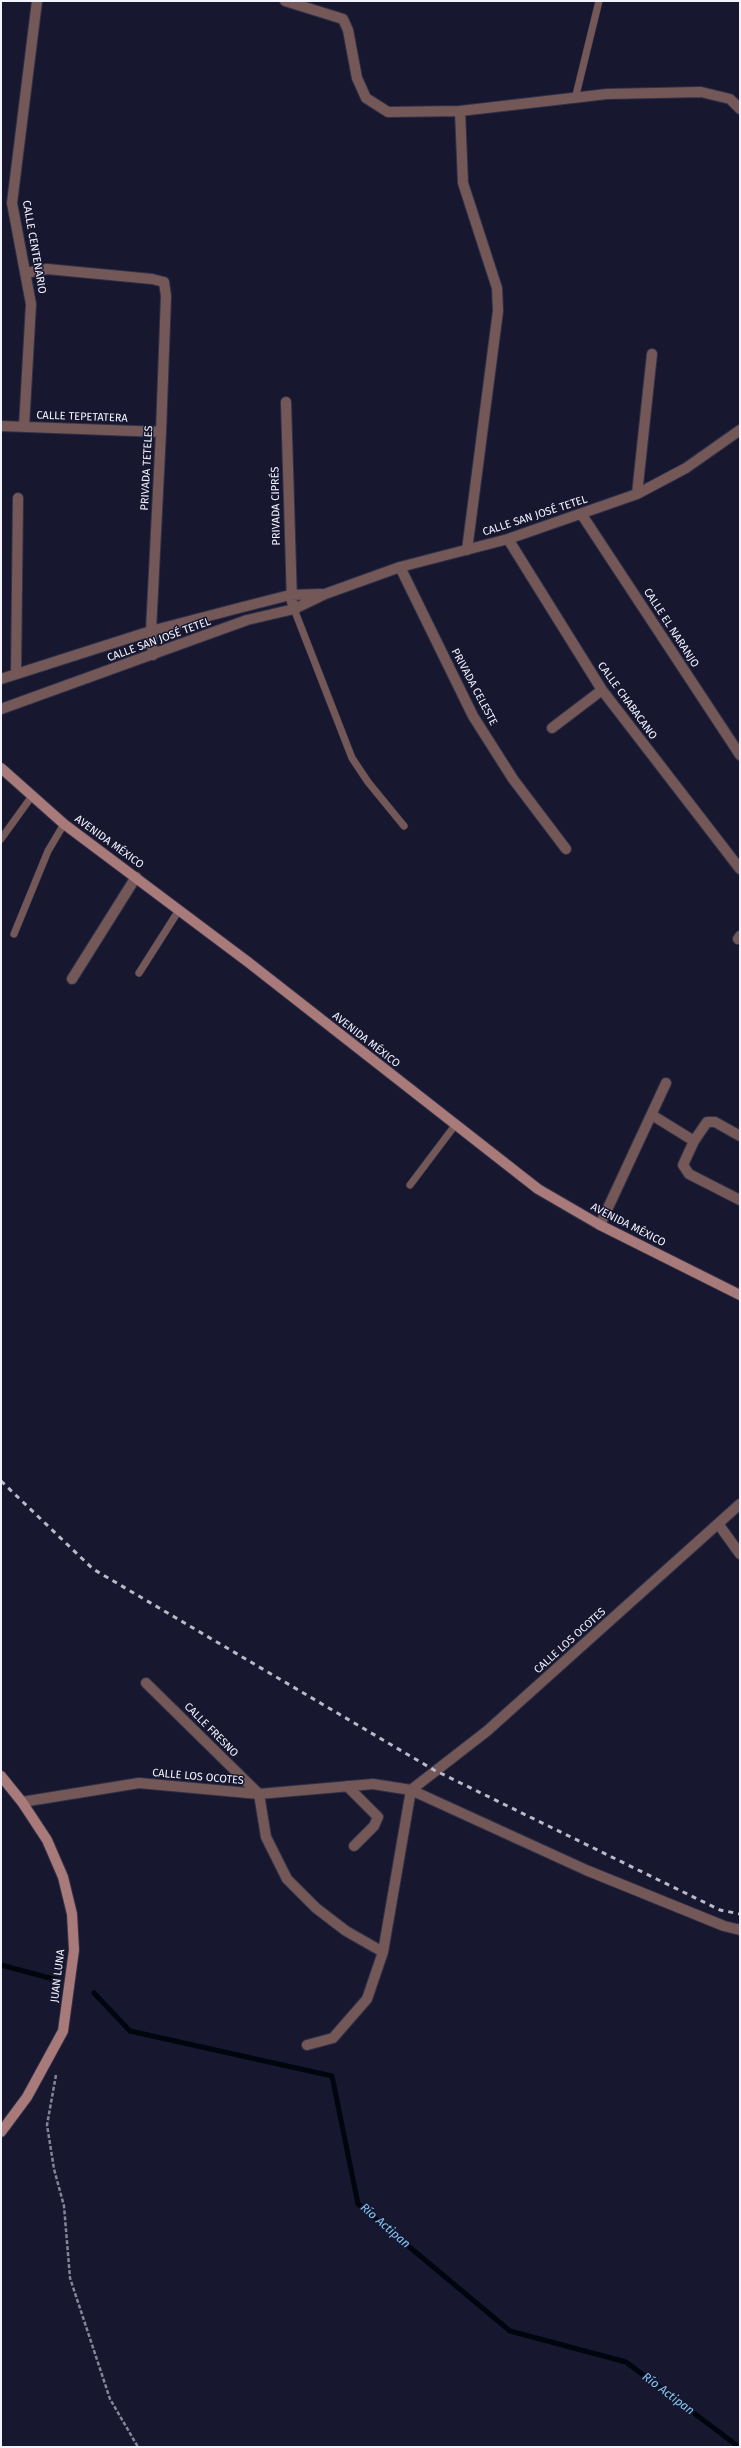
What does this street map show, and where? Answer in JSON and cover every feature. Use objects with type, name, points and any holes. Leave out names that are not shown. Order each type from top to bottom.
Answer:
[{"type":"main road","name":"AVENIDA MÉXICO","points":[[1,768],[64,824],[179,910],[538,1189],[600,1225],[740,1295]]},
{"type":"main road","name":"JUAN LUNA","points":[[1,1776],[22,1802],[47,1840],[63,1877],[72,1914],[74,1950],[63,2031],[28,2097],[1,2132]]},
{"type":"street","name":"CALLE CENTENARIO","points":[[24,427],[32,304],[12,203],[37,1]]},
{"type":"street","points":[[285,1],[343,19],[348,30],[357,78],[366,98],[388,112],[460,111],[607,94],[701,92],[730,99],[740,109]]},
{"type":"street","points":[[460,111],[462,183],[497,288],[498,310],[467,550]]},
{"type":"street","name":"PRIVADA TETELES","points":[[26,273],[47,269],[152,279],[164,282],[166,296],[162,432],[151,631],[153,655]]},
{"type":"street","points":[[637,494],[652,354]]},
{"type":"street","name":"PRIVADA CIPRÉS","points":[[286,402],[290,596],[294,609]]},
{"type":"street","name":"CALLE TEPETATERA","points":[[1,426],[162,432]]},
{"type":"street","name":"CALLE SAN JOSÉ TETEL","points":[[1,709],[247,620],[294,609],[325,594],[400,567],[508,539],[637,494],[686,468],[740,430]]},
{"type":"street","points":[[16,674],[18,498]]},
{"type":"street","name":"CALLE EL NARANJO","points":[[582,514],[740,755]]},
{"type":"street","name":"CALLE CHABACANO","points":[[508,539],[602,690],[740,869]]},
{"type":"street","name":"PRIVADA CELESTE","points":[[400,567],[473,716],[513,779],[566,849]]},
{"type":"street","name":"CALLE SAN JOSÉ TETEL","points":[[1,679],[151,631],[290,596],[325,594]]},
{"type":"street","points":[[552,728],[602,690]]},
{"type":"street","points":[[72,979],[136,877]]},
{"type":"street","points":[[600,1225],[666,1082]]},
{"type":"street","points":[[652,1115],[694,1141]]},
{"type":"street","points":[[740,1136],[715,1122],[707,1122],[694,1141],[683,1165],[689,1174],[740,1200]]},
{"type":"street","name":"CALLE LOS OCOTES","points":[[411,1790],[487,1731],[740,1504]]},
{"type":"street","points":[[719,1524],[740,1554]]},
{"type":"street","name":"CALLE FRESNO","points":[[146,1683],[258,1794]]},
{"type":"street","name":"CALLE LOS OCOTES","points":[[22,1802],[139,1783],[258,1794],[373,1784],[411,1790],[586,1870],[724,1926],[740,1930]]},
{"type":"street","points":[[346,1786],[378,1817],[374,1826],[354,1846]]},
{"type":"street","points":[[307,2045],[333,2038],[367,1999],[383,1952],[411,1790]]},
{"type":"street","points":[[258,1794],[266,1837],[287,1879],[316,1908],[334,1922],[383,1952]]},
{"type":"lane","points":[[575,98],[599,1]]},
{"type":"lane","points":[[294,609],[352,758],[368,782],[404,826]]},
{"type":"lane","points":[[1,839],[32,796]]},
{"type":"lane","points":[[14,934],[48,851],[64,824]]},
{"type":"lane","points":[[139,973],[179,910]]},
{"type":"lane","points":[[410,1185],[456,1124]]},
{"type":"path","points":[[56,2070],[47,2125],[54,2169],[64,2206],[70,2278],[110,2399],[138,2447]]},
{"type":"waterway","name":"Río Actipan","points":[[1,1965],[57,1980]]},
{"type":"waterway","name":"Río Actipan","points":[[94,1993],[130,2031],[332,2076],[358,2204],[510,2331],[626,2362],[739,2447]]},
{"type":"railway","points":[[1,1481],[93,1569],[434,1770],[720,1910],[740,1914]]}]
